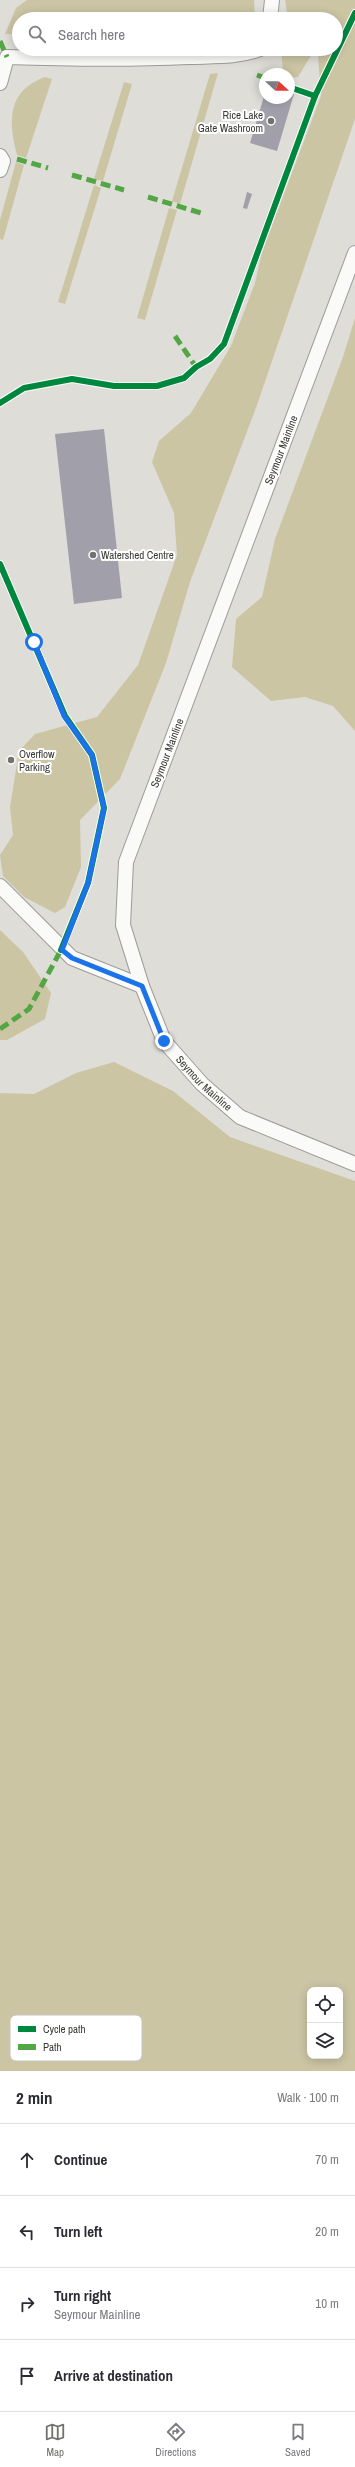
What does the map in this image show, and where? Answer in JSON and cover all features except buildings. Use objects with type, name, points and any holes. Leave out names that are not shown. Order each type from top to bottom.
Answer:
[{"type":"lane","points":[[271,12],[272,0]]},
{"type":"lane","points":[[0,82],[7,57],[92,60],[222,56]]},
{"type":"lane","points":[[0,156],[3,162],[0,170]]},
{"type":"lane","name":"Seymour Mainline","points":[[355,253],[126,862],[123,925],[142,986],[164,1041],[202,1084],[240,1117],[355,1164]]},
{"type":"lane","points":[[0,886],[72,958],[142,986]]},
{"type":"shaded area","points":[[27,0],[254,0],[255,12],[14,12],[16,8]]},
{"type":"shaded area","points":[[285,0],[355,0],[355,119],[257,405],[190,582],[166,663],[120,779],[80,820],[81,867],[65,907],[55,913],[24,897],[3,876],[0,855],[13,835],[10,807],[19,751],[35,734],[97,717],[138,665],[177,555],[174,513],[152,462],[159,441],[191,413],[231,346],[255,283],[262,252],[321,96],[318,56],[343,56],[343,12],[287,12]]},
{"type":"shaded area","points":[[12,17],[12,34],[5,34]]},
{"type":"shaded area","points":[[282,56],[311,56],[298,77],[295,77],[295,68],[283,68]]},
{"type":"shaded area","points":[[218,73],[180,204],[172,201],[210,74]]},
{"type":"shaded area","points":[[45,77],[52,79],[26,158],[17,155],[12,130],[13,108],[23,90]]},
{"type":"shaded area","points":[[124,82],[132,84],[103,181],[94,179]]},
{"type":"shaded area","points":[[16,162],[24,165],[3,240],[0,239],[0,220]]},
{"type":"shaded area","points":[[94,185],[101,188],[65,304],[58,302]]},
{"type":"shaded area","points":[[169,208],[177,210],[145,320],[137,318]]},
{"type":"shaded area","points":[[355,318],[355,731],[333,706],[305,697],[271,701],[232,667],[236,619],[262,597],[275,539],[343,357]]},
{"type":"shaded area","points":[[0,930],[23,952],[51,993],[45,1019],[7,1040],[0,1040]]},
{"type":"shaded area","points":[[114,1062],[173,1091],[230,1137],[355,1181],[355,2071],[0,2071],[0,1093],[34,1094],[76,1073]]},
{"type":"marked path","points":[[0,41],[7,57]]},
{"type":"marked path","points":[[17,159],[48,168]]},
{"type":"marked path","points":[[72,175],[124,190]]},
{"type":"marked path","points":[[148,197],[201,213]]},
{"type":"marked path","points":[[175,336],[196,367]]},
{"type":"marked path","points":[[0,1029],[29,1009],[61,950]]},
{"type":"cycle path","points":[[343,38],[355,13]]},
{"type":"cycle path","points":[[295,89],[315,96],[334,56]]},
{"type":"cycle path","points":[[0,403],[24,388],[72,379],[114,386],[157,386],[184,378],[196,367],[210,359],[224,344],[315,96]]},
{"type":"cycle path","points":[[0,564],[65,716],[92,755],[104,808],[88,883],[61,950]]},
{"type":"place","name":"Rice Lake Gate Washroom","points":[[271,121]]},
{"type":"place","name":"Watershed Centre","points":[[93,555]]},
{"type":"place","name":"Overflow Parking","points":[[11,760]]},
{"type":"route","points":[[34,642],[64,716],[92,755],[104,808],[95,843],[88,883],[62,950],[72,958],[142,986],[164,1041]]}]
